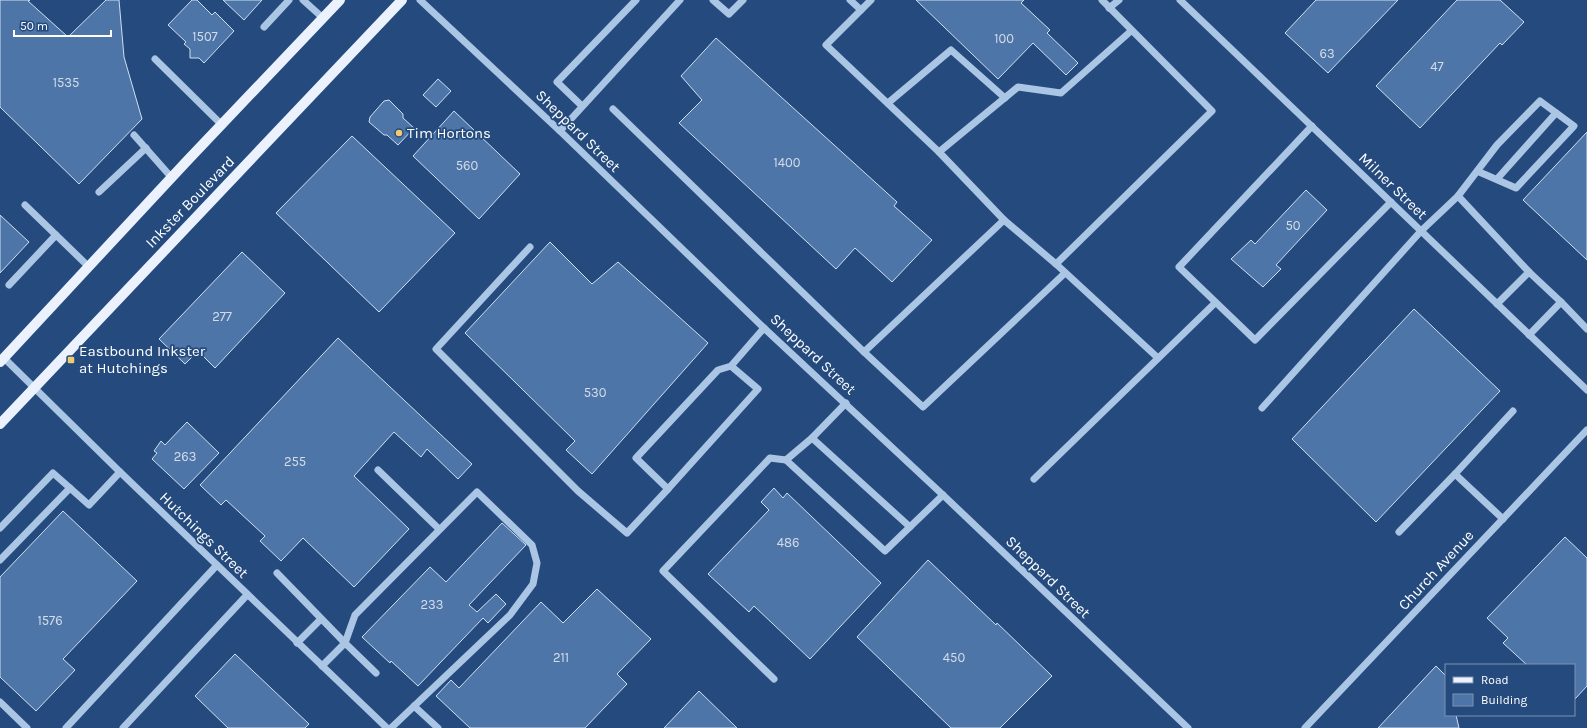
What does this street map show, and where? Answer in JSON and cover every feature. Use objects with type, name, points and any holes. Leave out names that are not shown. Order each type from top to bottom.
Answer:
[{"type":"main road","name":"Inkster Boulevard","points":[[2,360],[340,0]]},
{"type":"main road","name":"Inkster Boulevard","points":[[0,424],[402,0]]},
{"type":"street","points":[[264,27],[289,0]]},
{"type":"street","points":[[303,0],[323,18]]},
{"type":"street","name":"Sheppard Street","points":[[420,0],[560,131],[764,328],[846,403],[1188,728]]},
{"type":"street","points":[[582,106],[557,82],[636,0]]},
{"type":"street","points":[[560,131],[680,0]]},
{"type":"street","points":[[713,0],[729,14],[743,0]]},
{"type":"street","points":[[850,0],[861,10]]},
{"type":"street","points":[[871,0],[826,45],[939,152],[1004,220],[1056,264],[1158,358]]},
{"type":"street","points":[[1056,264],[1212,111],[1131,31],[1102,0]]},
{"type":"street","points":[[1109,8],[1119,0]]},
{"type":"street","name":"Milner Street","points":[[1180,0],[1587,390]]},
{"type":"street","points":[[939,152],[1018,87],[1061,93],[1131,31]]},
{"type":"street","points":[[888,103],[951,50],[1005,98]]},
{"type":"street","points":[[155,58],[222,124]]},
{"type":"street","points":[[1262,408],[1421,231],[1458,196],[1477,171],[1497,145],[1540,101],[1574,126],[1516,188],[1477,171]]},
{"type":"street","points":[[613,109],[864,352],[923,407],[1065,273]]},
{"type":"street","points":[[1497,179],[1556,113]]},
{"type":"street","points":[[1312,126],[1179,267],[1215,303],[1255,340],[1391,202]]},
{"type":"street","points":[[134,135],[172,178]]},
{"type":"street","points":[[99,192],[146,148]]},
{"type":"street","points":[[1458,196],[1529,272],[1587,329]]},
{"type":"street","points":[[25,205],[89,267]]},
{"type":"street","points":[[864,352],[1004,220]]},
{"type":"street","points":[[9,285],[56,235]]},
{"type":"street","points":[[530,247],[436,349],[578,491],[628,533],[758,389],[732,366]]},
{"type":"street","points":[[1497,304],[1529,272]]},
{"type":"street","points":[[1530,335],[1561,302]]},
{"type":"street","points":[[1034,479],[1215,303]]},
{"type":"street","points":[[668,489],[636,458],[718,370],[732,366],[764,328]]},
{"type":"street","name":"Hutchings Street","points":[[2,360],[34,388],[247,595],[387,728]]},
{"type":"street","points":[[786,460],[812,438],[846,403]]},
{"type":"street","points":[[1399,532],[1514,411]]},
{"type":"street","name":"Church Avenue","points":[[1305,728],[1587,430]]},
{"type":"street","points":[[812,438],[910,527]]},
{"type":"street","points":[[774,679],[663,571],[770,458],[786,460],[885,551],[943,495]]},
{"type":"street","points":[[378,470],[439,529]]},
{"type":"street","points":[[0,528],[53,473],[89,505],[120,472]]},
{"type":"street","points":[[1455,474],[1503,519]]},
{"type":"street","points":[[0,560],[70,488]]},
{"type":"street","points":[[322,666],[345,643],[355,615],[476,492],[532,545],[537,563],[533,584],[510,615],[391,728]]},
{"type":"street","points":[[66,728],[217,565]]},
{"type":"street","points":[[277,572],[321,619],[376,673]]},
{"type":"street","points":[[123,728],[247,595]]},
{"type":"street","points":[[297,643],[321,619]]},
{"type":"street","points":[[0,702],[27,728]]},
{"type":"street","points":[[414,706],[438,728]]},
{"type":"building","points":[[0,0],[30,0],[28,1],[68,37],[106,0],[119,0],[124,57],[142,119],[79,184],[0,107]]},
{"type":"building","points":[[192,0],[197,0],[212,15],[215,12],[234,31],[204,63],[199,58],[190,58],[190,49],[184,44],[186,42],[168,25]]},
{"type":"building","points":[[223,0],[262,0],[244,20]]},
{"type":"building","points":[[916,0],[1024,0],[1021,3],[1050,30],[1047,33],[1078,63],[1066,75],[1033,43],[998,79]]},
{"type":"building","points":[[1316,0],[1398,0],[1328,73],[1285,33]]},
{"type":"building","points":[[1457,0],[1500,0],[1524,22],[1502,45],[1500,43],[1420,128],[1376,86]]},
{"type":"building","points":[[716,38],[897,202],[894,206],[932,240],[892,282],[855,248],[836,269],[679,123],[702,100],[681,76]]},
{"type":"building","points":[[438,79],[451,91],[436,107],[423,95]]},
{"type":"building","points":[[389,100],[403,114],[403,118],[414,128],[398,145],[369,122],[370,117],[384,101]]},
{"type":"building","points":[[454,111],[520,174],[479,219],[413,156]]},
{"type":"building","points":[[1587,132],[1587,260],[1523,200]]},
{"type":"building","points":[[352,136],[455,233],[379,312],[276,213]]},
{"type":"building","points":[[1306,190],[1327,210],[1276,265],[1281,269],[1263,287],[1231,259],[1251,240],[1255,244]]},
{"type":"building","points":[[0,215],[29,242],[0,273]]},
{"type":"building","points":[[550,242],[592,284],[618,262],[708,343],[592,474],[566,450],[575,441],[465,333]]},
{"type":"building","points":[[242,252],[285,293],[215,368],[198,351],[185,364],[159,339]]},
{"type":"building","points":[[1414,309],[1500,391],[1376,522],[1292,439]]},
{"type":"building","points":[[338,338],[472,464],[458,479],[427,449],[421,457],[394,432],[354,476],[409,529],[354,587],[303,538],[281,561],[260,541],[265,536],[226,500],[221,505],[200,485]]},
{"type":"building","points":[[187,422],[219,453],[184,489],[152,459],[157,453],[154,451],[161,441],[165,445]]},
{"type":"building","points":[[774,488],[783,498],[787,493],[881,583],[810,659],[754,606],[749,612],[708,574],[769,510],[761,502]]},
{"type":"building","points":[[63,511],[137,581],[63,659],[75,670],[36,711],[0,677],[0,577]]},
{"type":"building","points":[[502,523],[526,545],[469,605],[477,612],[496,594],[506,604],[488,623],[483,618],[418,686],[362,637],[430,567],[446,582]]},
{"type":"building","points":[[1565,537],[1587,558],[1587,686],[1575,699],[1575,664],[1526,664],[1503,643],[1508,638],[1487,618]]},
{"type":"building","points":[[928,560],[1052,676],[1000,728],[951,728],[857,637]]},
{"type":"building","points":[[597,589],[651,639],[617,674],[627,684],[585,728],[470,728],[436,696],[451,680],[459,688],[541,602],[563,623]]},
{"type":"building","points":[[235,654],[309,724],[305,728],[228,728],[195,696]]},
{"type":"building","points":[[1436,666],[1445,675],[1445,716],[1456,716],[1459,728],[1378,728]]},
{"type":"building","points":[[699,691],[737,728],[664,728]]},
{"type":"place","name":"Tim Hortons","points":[[399,133]]},
{"type":"place","name":"Eastbound Inkster at Hutchings","points":[[71,360]]}]
